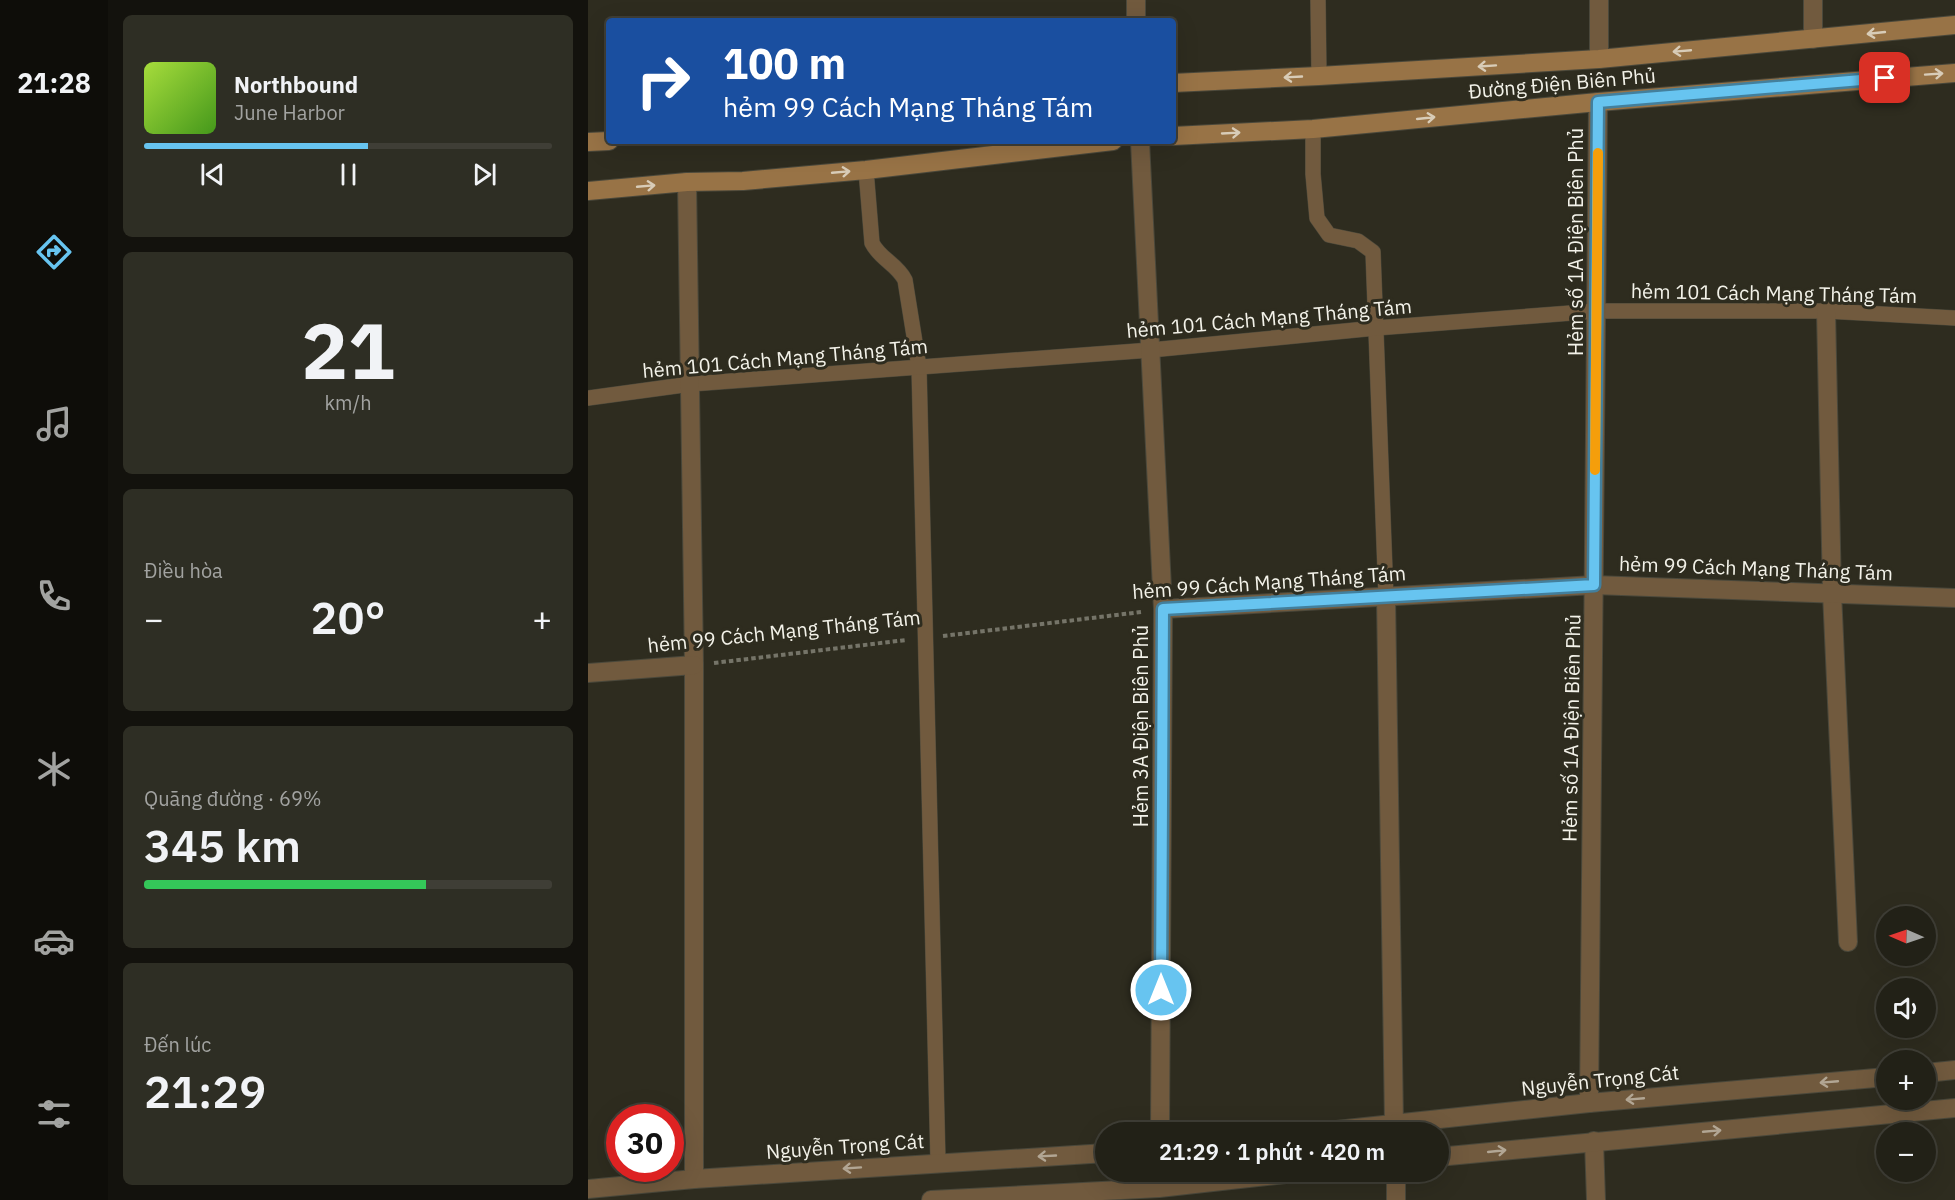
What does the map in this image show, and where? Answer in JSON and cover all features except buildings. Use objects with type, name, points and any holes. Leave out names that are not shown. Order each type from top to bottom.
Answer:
[{"type":"main road","name":"Đường Điện Biên Phủ","points":[[1176,83],[1599,58],[1955,26]]},
{"type":"main road","name":"Đường Điện Biên Phủ","points":[[1176,136],[1313,129],[1598,102],[1955,73]]},
{"type":"main road","points":[[588,142],[606,141]]},
{"type":"main road","points":[[588,191],[866,170],[1087,144]]},
{"type":"street","points":[[1136,0],[1136,18]]},
{"type":"street","points":[[1599,0],[1599,58]]},
{"type":"street","points":[[1813,0],[1813,39]]},
{"type":"street","name":"Hẻm số 1A Điện Biên Phủ","points":[[1589,1103],[1598,102]]},
{"type":"street","name":"Hẻm 3A Điện Biên Phủ","points":[[1140,144],[1163,609],[1160,1122]]},
{"type":"street","points":[[687,182],[694,665],[694,1179]]},
{"type":"street","points":[[1826,311],[1832,593],[1848,942]]},
{"type":"street","name":"hẻm 99 Cách Mạng Tháng Tám","points":[[1163,609],[1594,585],[1955,597]]},
{"type":"street","points":[[1386,597],[1394,1122]]},
{"type":"street","name":"hẻm 99 Cách Mạng Tháng Tám","points":[[588,673],[694,665]]},
{"type":"street","points":[[1936,1072],[1955,1070]]},
{"type":"street","name":"Nguyễn Trọng Cát","points":[[1413,1122],[1589,1103],[1876,1078]]},
{"type":"street","points":[[1449,1156],[1955,1108]]},
{"type":"street","points":[[1594,1141],[1596,1200]]},
{"type":"street","name":"Nguyễn Trọng Cát","points":[[588,1190],[694,1179],[1095,1154]]},
{"type":"street","points":[[931,1200],[1200,1182]]},
{"type":"street","points":[[1396,1182],[1396,1200]]},
{"type":"lane","points":[[1318,0],[1319,76]]},
{"type":"lane","points":[[1313,129],[1313,174],[1317,218],[1329,235],[1358,241],[1373,252],[1386,597]]},
{"type":"lane","points":[[866,170],[872,243],[876,251],[900,270],[905,280],[919,367],[938,1162]]},
{"type":"lane","name":"hẻm 101 Cách Mạng Tháng Tám","points":[[588,398],[691,384],[1151,350],[1376,328],[1597,311],[1826,311],[1955,318]]},
{"type":"path","name":"hẻm 99 Cách Mạng Tháng Tám","points":[[694,665],[1163,609]]},
{"type":"slow traffic","points":[[1595,470],[1598,153]]},
{"type":"route","points":[[1161,990],[1163,609],[1594,585],[1598,102],[1885,78]]}]
